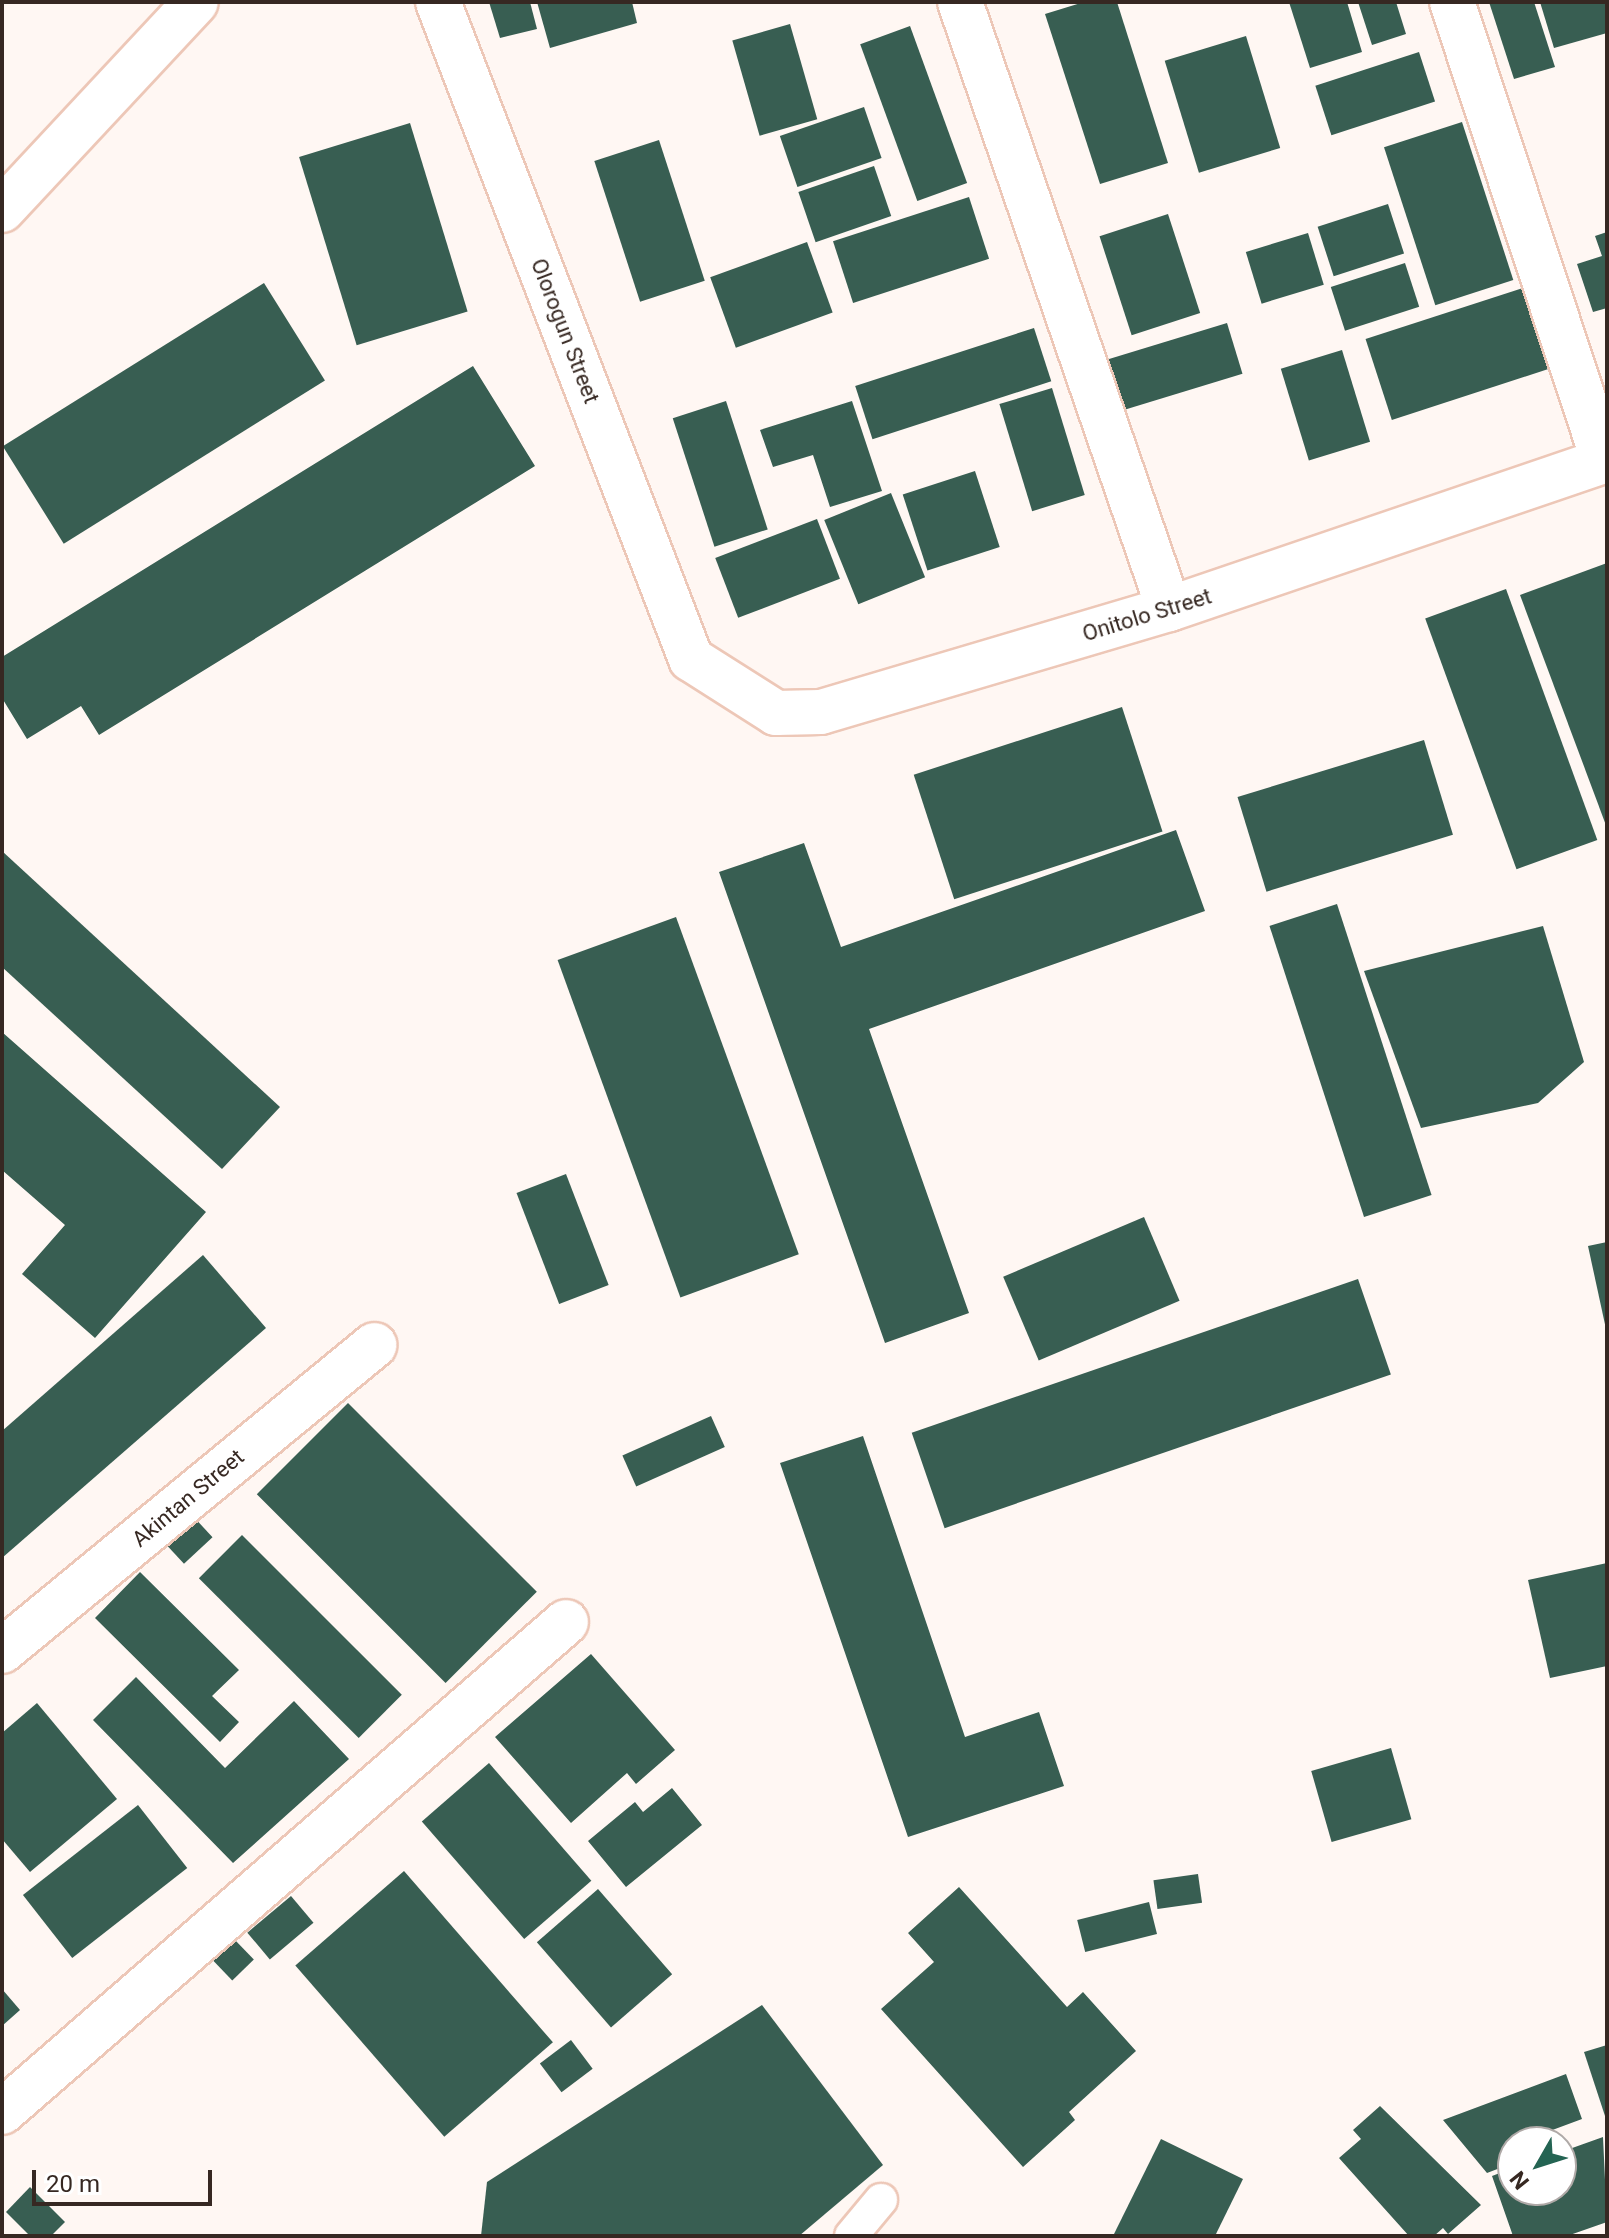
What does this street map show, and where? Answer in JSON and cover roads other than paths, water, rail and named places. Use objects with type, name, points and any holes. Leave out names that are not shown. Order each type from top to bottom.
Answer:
[{"type":"street","points":[[2,210],[196,2]]},
{"type":"street","name":"Olorogun Street","points":[[438,2],[691,659]]},
{"type":"street","points":[[960,2],[1169,609]]},
{"type":"street","points":[[1452,2],[1606,461]]},
{"type":"street","name":"Onitolo Street","points":[[691,659],[776,713],[821,712],[1169,609],[1606,461]]},
{"type":"street","name":"Akintan Street","points":[[2,1651],[374,1345]]},
{"type":"street","points":[[2,2112],[566,1622]]},
{"type":"lane","points":[[851,2236],[881,2200]]}]
